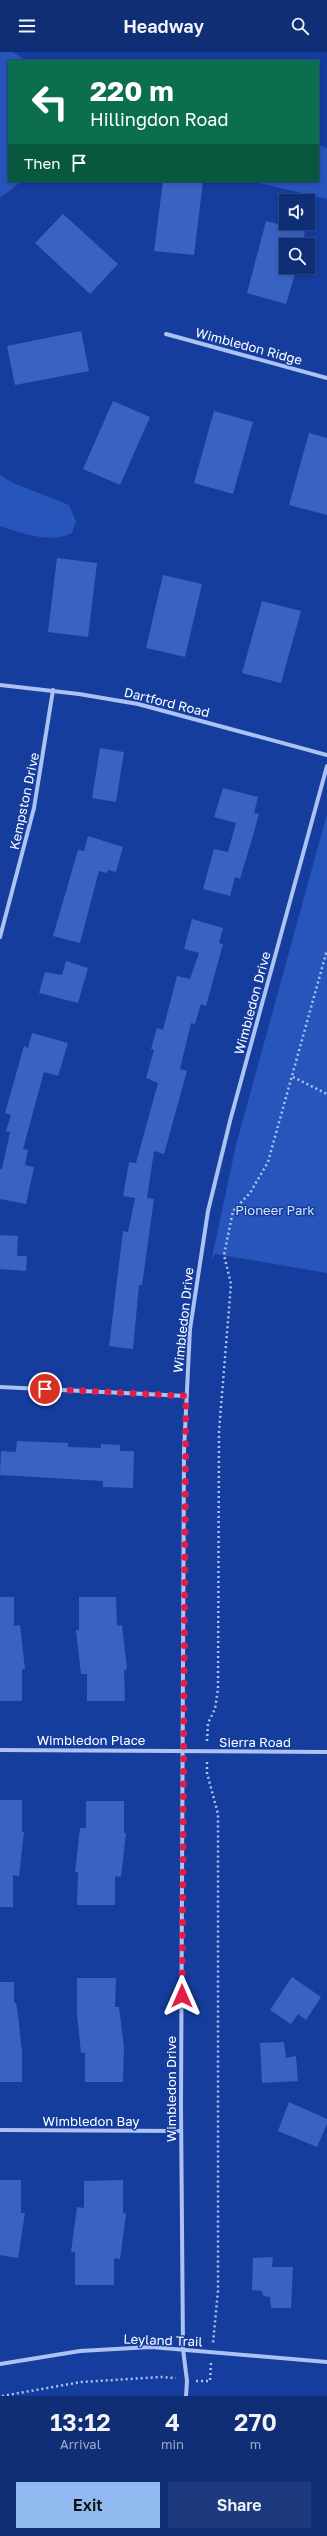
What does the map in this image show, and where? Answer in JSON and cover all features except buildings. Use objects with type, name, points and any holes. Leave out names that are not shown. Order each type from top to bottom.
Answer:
[{"type":"street","name":"Wimbledon Ridge","points":[[166,334],[327,378]]},
{"type":"street","name":"Dartford Road","points":[[0,685],[53,690],[152,708],[327,755]]},
{"type":"street","name":"Kempston Drive","points":[[0,937],[34,808],[53,690]]},
{"type":"street","name":"Wimbledon Drive","points":[[186,2396],[187,2381],[183,2349],[181,2131],[183,1751],[186,1396],[192,1311],[208,1211],[230,1121],[327,766]]},
{"type":"street","points":[[0,1387],[186,1396]]},
{"type":"street","name":"Wimbledon Place","points":[[0,1750],[183,1751]]},
{"type":"street","name":"Sierra Road","points":[[183,1751],[327,1752]]},
{"type":"street","name":"Wimbledon Bay","points":[[0,2130],[181,2131]]},
{"type":"street","name":"Leyland Trail","points":[[0,2364],[42,2356],[105,2349],[183,2349],[327,2362]]},
{"type":"path","points":[[2,2396],[42,2388],[97,2381],[168,2377],[187,2381],[210,2381],[218,2291],[218,1814],[207,1773],[207,1751],[208,1723],[215,1709],[218,1689],[219,1431],[231,1284],[224,1255],[233,1211],[250,1193],[268,1162],[293,1077],[327,950]]},
{"type":"path","points":[[293,1077],[327,1094]]},
{"type":"green space","points":[[0,52],[13,52],[25,60],[8,60],[8,182],[21,182],[0,198]]},
{"type":"green space","points":[[319,145],[327,148],[327,199],[315,196],[315,194],[306,194],[255,182],[319,182]]},
{"type":"green space","points":[[0,475],[13,483],[69,505],[76,522],[72,533],[55,538],[26,534],[0,526]]},
{"type":"green space","name":"Pioneer Park","points":[[327,814],[327,1273],[215,1254],[211,1262],[236,1145]]},
{"type":"route","points":[[45,1389],[186,1396],[184,1451],[182,1996]]}]
